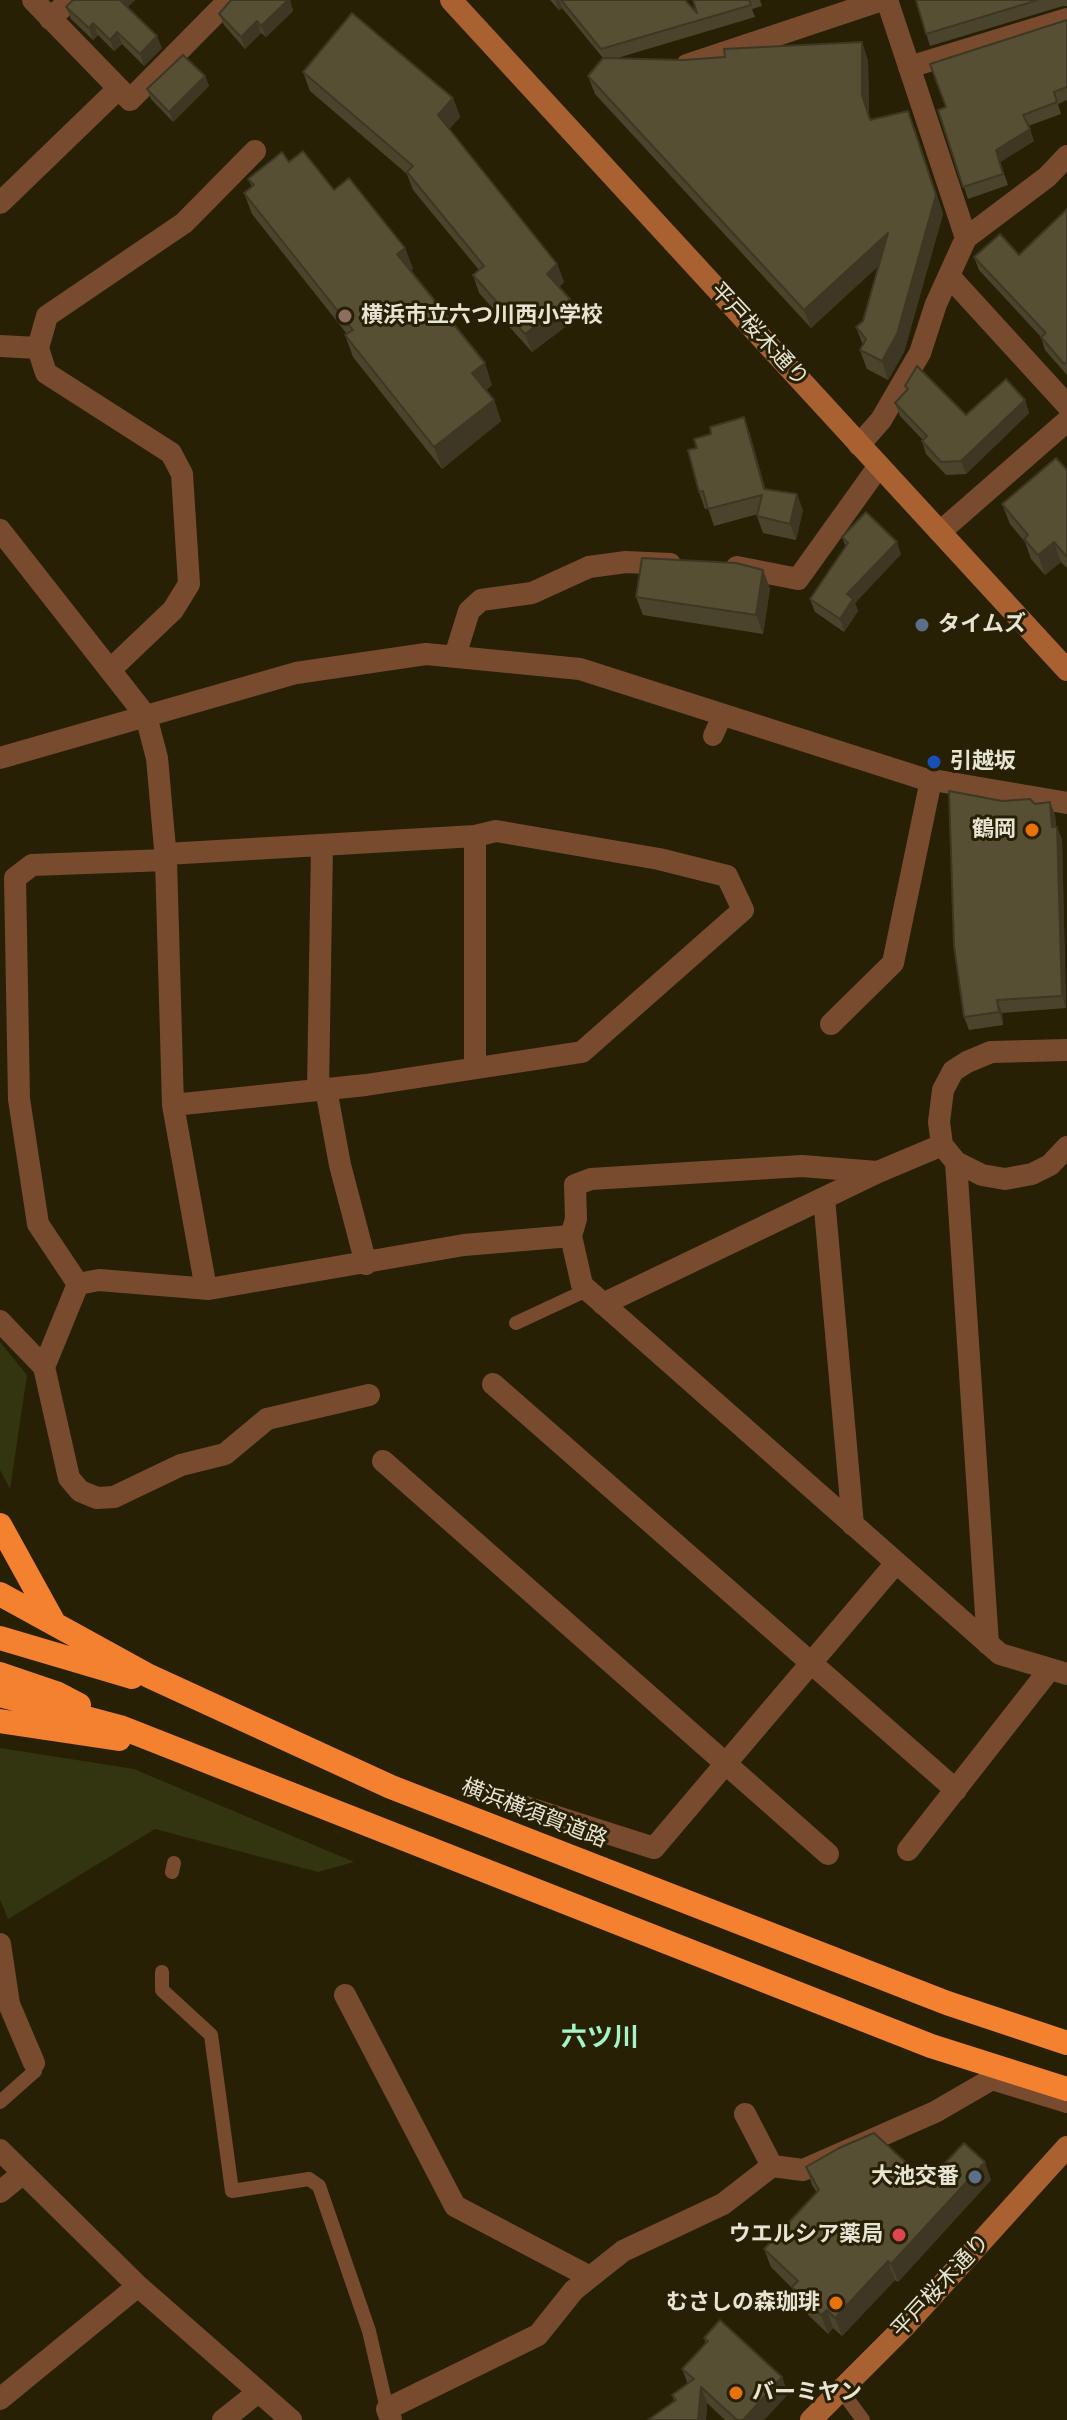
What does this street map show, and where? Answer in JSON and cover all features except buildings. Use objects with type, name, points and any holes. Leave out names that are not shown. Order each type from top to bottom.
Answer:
[{"type":"highway","points":[[2,1538],[25,1571],[53,1622]]},
{"type":"highway","points":[[3,1603],[63,1657]]},
{"type":"highway","name":"横浜横須賀道路","points":[[3,1603],[53,1622],[191,1695],[391,1787],[947,2003],[1067,2043]]},
{"type":"highway","points":[[0,1638],[191,1695]]},
{"type":"highway","points":[[0,1674],[56,1693],[127,1734]]},
{"type":"highway","points":[[0,1695],[194,1756],[931,2046],[1067,2089]]},
{"type":"highway","points":[[0,1708],[127,1734]]},
{"type":"highway","points":[[0,1721],[127,1734]]},
{"type":"main road","name":"平戸桜木通り","points":[[451,0],[1067,670]]},
{"type":"main road","name":"平戸桜木通り","points":[[811,2420],[904,2327],[1067,2147]]},
{"type":"street","points":[[33,0],[130,100],[229,0]]},
{"type":"street","points":[[50,19],[70,0]]},
{"type":"street","points":[[687,65],[884,0],[966,238]]},
{"type":"street","points":[[909,67],[1067,19]]},
{"type":"street","points":[[0,202],[118,89]]},
{"type":"street","points":[[110,670],[173,610],[189,584],[182,474],[171,453],[46,373],[38,348],[47,316],[184,223],[255,151]]},
{"type":"street","points":[[859,445],[881,420],[920,353],[966,238],[1047,177],[1067,156]]},
{"type":"street","points":[[949,276],[1067,405]]},
{"type":"street","points":[[0,346],[38,348]]},
{"type":"street","points":[[940,532],[1067,421]]},
{"type":"street","points":[[720,566],[751,568],[786,579],[798,579],[879,466]]},
{"type":"street","points":[[0,530],[146,716],[157,758],[166,857],[173,1105],[206,1289]]},
{"type":"street","points":[[455,656],[469,611],[481,600],[532,593],[589,567],[626,562],[689,565]]},
{"type":"street","points":[[0,758],[296,673],[426,654],[580,669],[931,780],[1067,803]]},
{"type":"street","points":[[713,736],[723,714]]},
{"type":"street","points":[[831,1024],[893,963],[931,780]]},
{"type":"street","points":[[78,1284],[38,1224],[19,1099],[15,878],[32,865],[475,836],[496,831],[660,856],[727,876],[743,910],[582,1052],[322,1090],[173,1105]]},
{"type":"street","points":[[475,836],[475,1067]]},
{"type":"street","points":[[322,845],[322,1090],[366,1264]]},
{"type":"street","points":[[988,1644],[949,1154],[939,1122],[943,1090],[953,1071],[991,1052],[1067,1050]]},
{"type":"street","points":[[595,1297],[878,1172],[949,1154],[982,1175],[1005,1179],[1032,1174],[1050,1165],[1067,1147]]},
{"type":"street","points":[[878,1172],[802,1166],[591,1179],[575,1185],[576,1219],[571,1236],[576,1269],[595,1297],[1000,1654],[1058,1672],[908,1850]]},
{"type":"street","points":[[824,1198],[853,1525]]},
{"type":"street","points":[[78,1284],[99,1280],[206,1289],[464,1245],[571,1236]]},
{"type":"street","points":[[44,1367],[78,1284]]},
{"type":"street","points":[[0,1321],[44,1367],[69,1478],[80,1491],[97,1498],[114,1497],[181,1465],[225,1454],[267,1419],[369,1395]]},
{"type":"street","points":[[493,1384],[956,1790]]},
{"type":"street","points":[[383,1461],[828,1854]]},
{"type":"street","points":[[507,1801],[654,1848],[896,1563]]},
{"type":"street","points":[[0,1944],[9,2004],[34,2063]]},
{"type":"street","points":[[345,1995],[455,2206],[590,2277]]},
{"type":"street","points":[[389,2414],[538,2335],[574,2290],[623,2251],[723,2204],[772,2166],[803,2170],[935,2112],[992,2079],[1067,2102]]},
{"type":"street","points":[[745,2114],[772,2166]]},
{"type":"street","points":[[0,2150],[21,2175],[138,2286],[291,2420]]},
{"type":"street","points":[[0,2192],[21,2175]]},
{"type":"street","points":[[0,2399],[138,2286]]},
{"type":"street","points":[[223,2420],[257,2393]]},
{"type":"lane","points":[[516,1323],[595,1297]]},
{"type":"lane","points":[[162,1972],[162,1990],[211,2035],[232,2191],[309,2179],[319,2186],[369,2331],[389,2414]]},
{"type":"lane","points":[[0,2102],[35,2071],[34,2063]]},
{"type":"lane","points":[[841,2390],[863,2420]]},
{"type":"green space","points":[[0,1342],[27,1375],[10,1489],[0,1470]]},
{"type":"green space","points":[[0,1748],[134,1769],[354,1862],[318,1872],[155,1829],[8,1919],[0,1899]]},
{"type":"place","name":"横浜市立六つ川西小学校","points":[[345,316]]},
{"type":"place","name":"タイムズ","points":[[922,625]]},
{"type":"place","name":"引越坂","points":[[934,762]]},
{"type":"place","name":"鶴岡","points":[[1032,830]]},
{"type":"place","name":"大池交番","points":[[975,2177]]},
{"type":"place","name":"ウエルシア薬局","points":[[899,2235]]},
{"type":"place","name":"むさしの森珈琲","points":[[836,2303]]},
{"type":"place","name":"バーミヤン","points":[[736,2393]]},
{"type":"district","name":"六ツ川","points":[[600,2039]]}]
